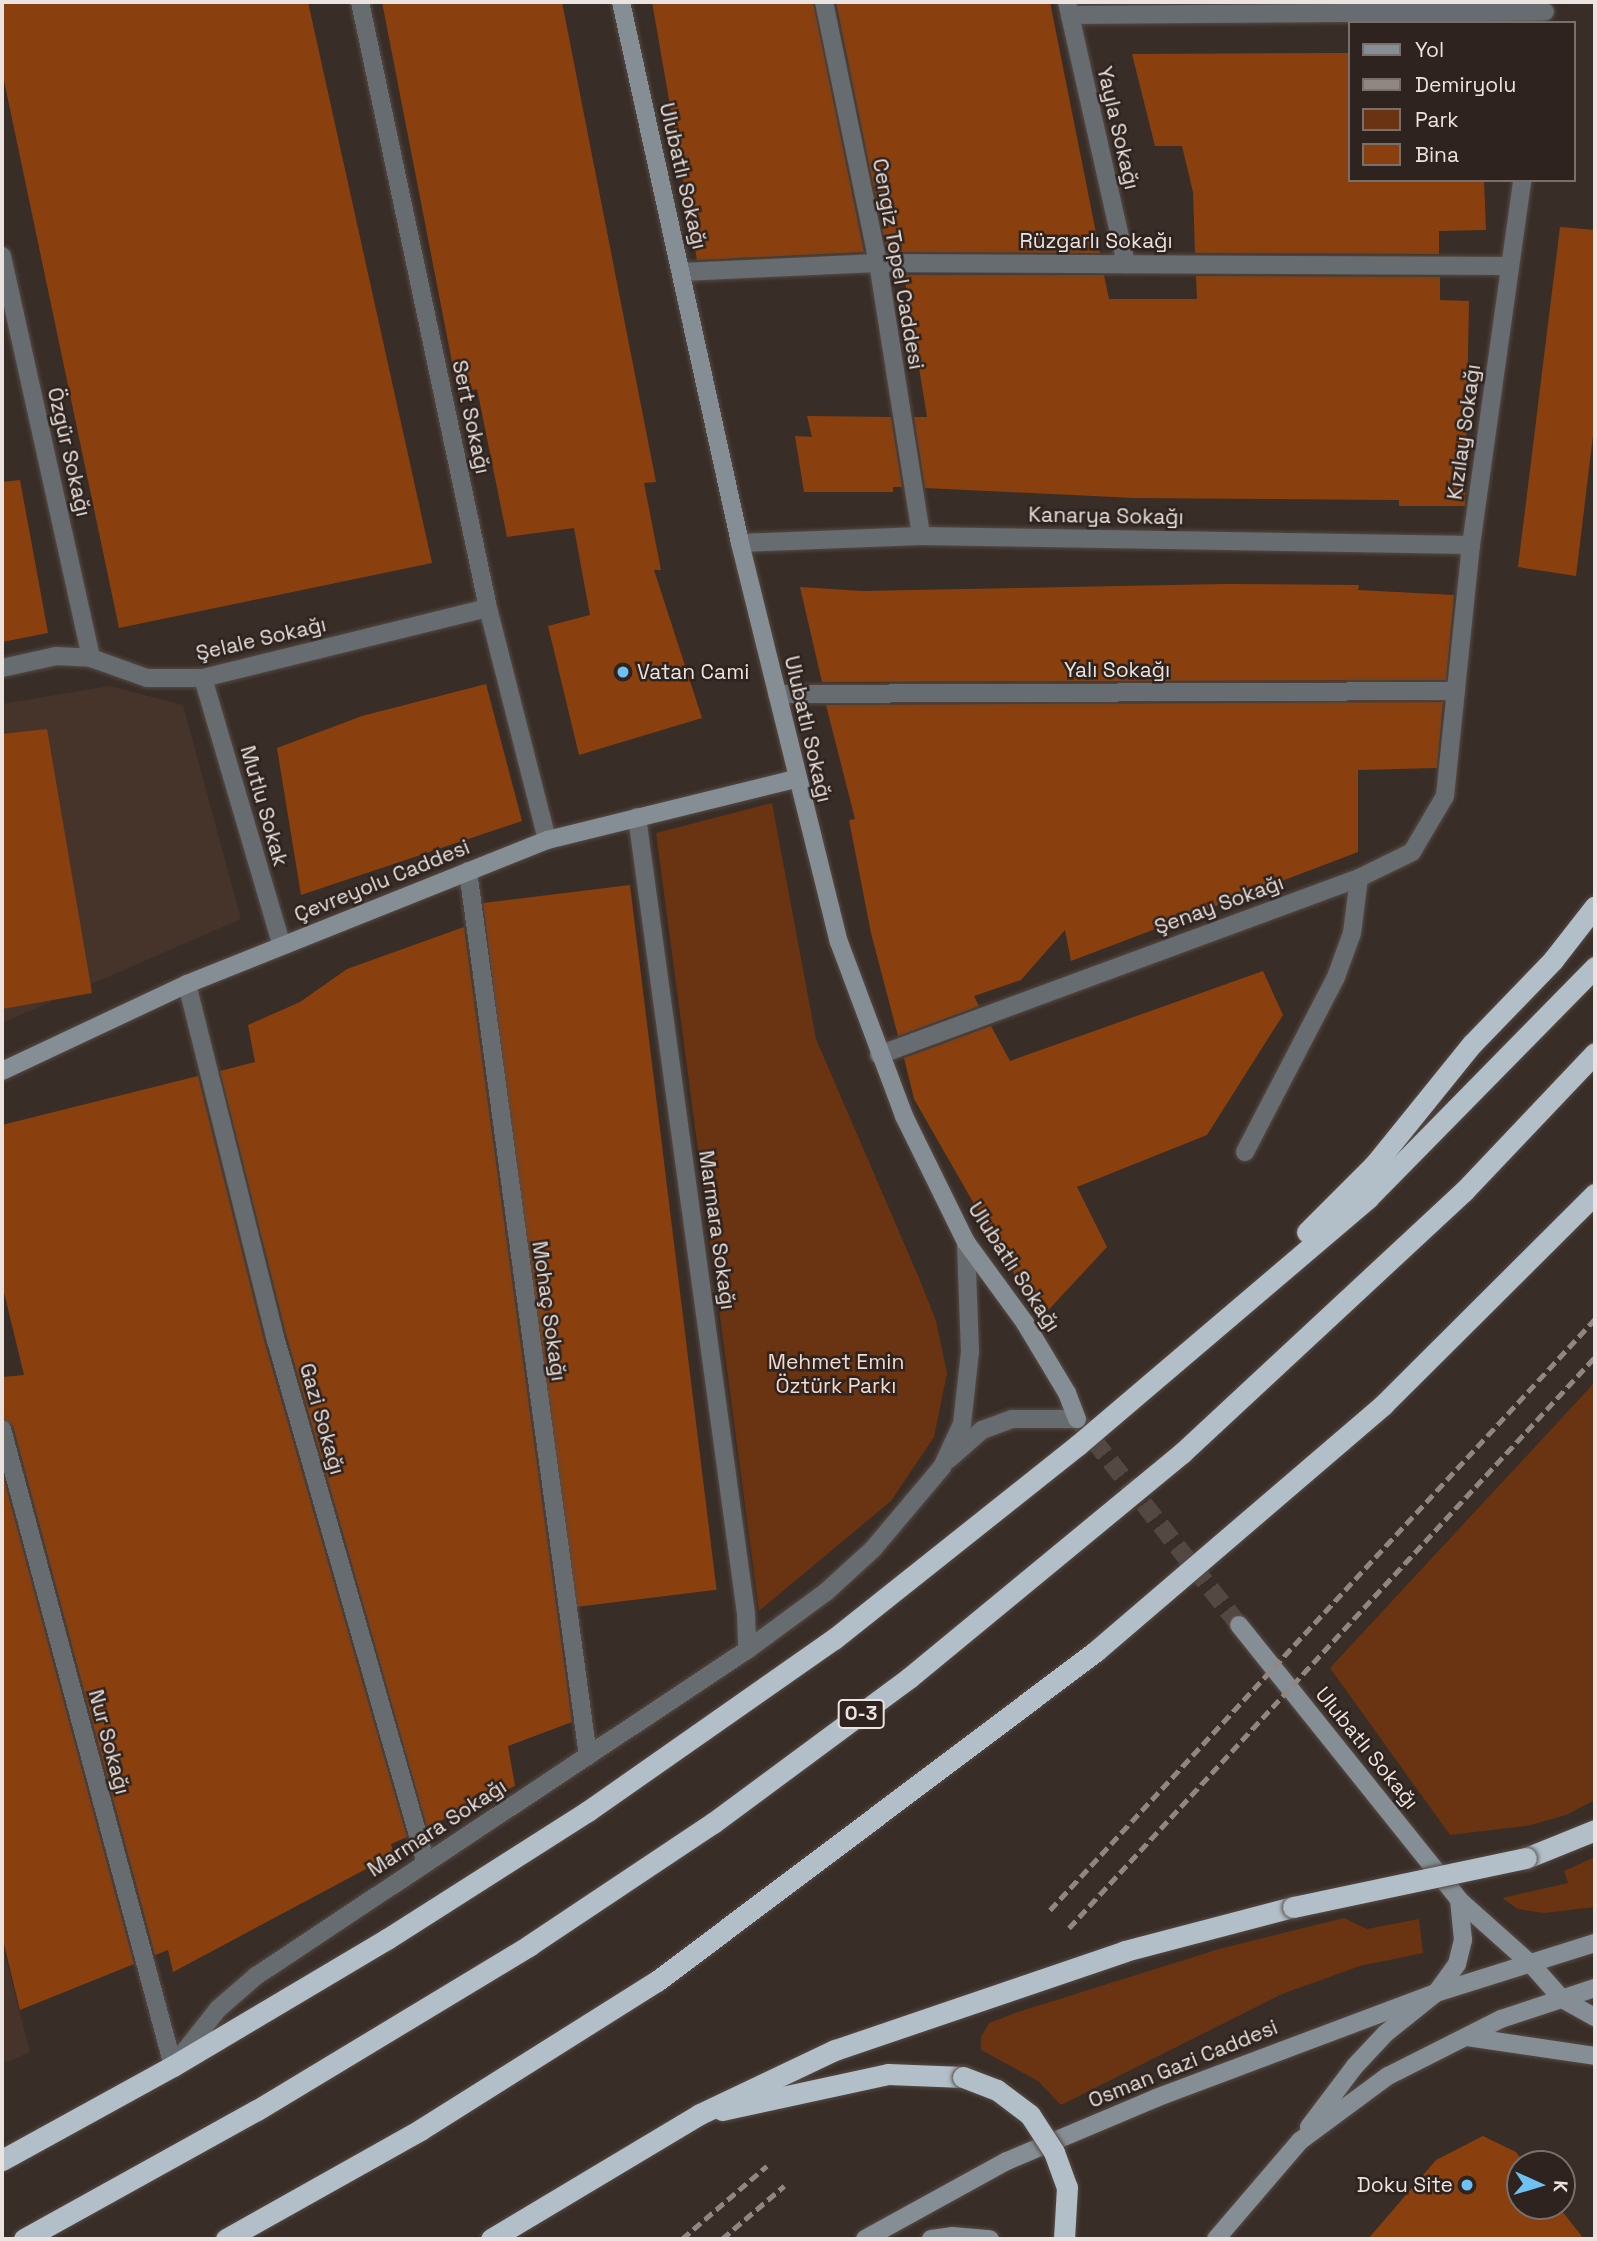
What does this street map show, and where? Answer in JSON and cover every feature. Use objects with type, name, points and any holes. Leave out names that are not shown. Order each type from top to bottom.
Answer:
[{"type":"highway","points":[[1178,1358],[1375,1164],[1472,1044],[1553,960],[1595,906]]},
{"type":"highway","points":[[2,2160],[173,2066],[521,1854],[727,1716],[975,1529],[1368,1198],[1595,967]]},
{"type":"highway","name":"O-3","points":[[24,2239],[257,2110],[530,1945],[713,1823],[888,1693],[1182,1452],[1464,1191],[1595,1053]]},
{"type":"highway","points":[[226,2239],[420,2130],[657,1981],[1096,1651],[1383,1405],[1595,1194]]},
{"type":"highway","points":[[491,2239],[700,2114],[835,2050],[1125,1951],[1293,1907],[1526,1858],[1595,1830]]},
{"type":"highway","points":[[700,2114],[888,2074],[963,2077],[998,2090],[1030,2115],[1054,2152],[1067,2187],[1064,2239]]},
{"type":"main road","name":"Ulubatlı Sokağı","points":[[621,2],[740,543],[795,779],[839,942],[904,1116],[966,1242],[1025,1323],[1067,1393],[1076,1419]]},
{"type":"main road","name":"Çevreyolu Caddesi","points":[[2,1071],[187,984],[547,840],[795,779]]},
{"type":"main road","name":"Ulubatlı Sokağı","points":[[1239,1625],[1459,1900],[1532,1965],[1562,1999],[1595,2017]]},
{"type":"main road","points":[[1216,2239],[1300,2141],[1355,2066],[1436,1993],[1457,1964],[1463,1940],[1459,1900]]},
{"type":"main road","name":"Osman Gazi Caddesi","points":[[865,2239],[1007,2161],[1156,2098],[1436,1993],[1595,1943]]},
{"type":"main road","points":[[1300,2141],[1388,2076],[1501,2019],[1595,1988]]},
{"type":"main road","points":[[1467,2038],[1595,2056]]},
{"type":"main road","points":[[931,2239],[952,2236],[990,2239]]},
{"type":"street","name":"Sert Sokağı","points":[[360,2],[488,608],[547,840]]},
{"type":"street","name":"Cengiz Topel Caddesi","points":[[824,2],[878,263],[921,536]]},
{"type":"street","points":[[1068,8],[1545,12]]},
{"type":"street","name":"Yayla Sokağı","points":[[1068,8],[1126,264]]},
{"type":"street","name":"Kızılay Sokağı","points":[[1456,691],[1471,545],[1522,182]]},
{"type":"street","name":"Özgür Sokağı","points":[[2,256],[91,658]]},
{"type":"street","name":"Rüzgarlı Sokağı","points":[[682,272],[878,263],[1510,265]]},
{"type":"street","name":"Kanarya Sokağı","points":[[740,543],[921,536],[1471,545]]},
{"type":"street","name":"Şelale Sokağı","points":[[2,668],[56,656],[91,658],[147,678],[203,678],[488,608]]},
{"type":"street","name":"Mutlu Sokak","points":[[203,678],[282,946]]},
{"type":"street","name":"Yalı Sokağı","points":[[777,694],[1456,691]]},
{"type":"street","name":"Şenay Sokağı","points":[[880,1055],[1359,878],[1412,852],[1445,796],[1456,691]]},
{"type":"street","name":"Marmara Sokağı","points":[[637,817],[746,1614],[747,1650]]},
{"type":"street","name":"Mohaç Sokağı","points":[[468,871],[588,1756]]},
{"type":"street","points":[[1245,1152],[1336,977],[1352,933],[1359,878]]},
{"type":"street","name":"Gazi Sokağı","points":[[187,984],[275,1337],[426,1863]]},
{"type":"street","name":"Marmara Sokağı","points":[[173,2066],[218,2009],[256,1976],[747,1650],[826,1592],[873,1549],[942,1467],[962,1424],[970,1352],[966,1242]]},
{"type":"street","points":[[942,1467],[982,1430],[1012,1419],[1076,1419]]},
{"type":"street","name":"Nur Sokağı","points":[[2,1429],[173,2066]]},
{"type":"shaded area","points":[[109,686],[183,705],[241,919],[2,1023],[2,704]]},
{"type":"shaded area","points":[[2,1943],[30,2052],[2,2064]]},
{"type":"green space","name":"Mehmet Emin Öztürk Parkı","points":[[772,803],[816,1039],[936,1321],[947,1373],[934,1437],[891,1501],[759,1611],[656,833]]},
{"type":"green space","points":[[1595,1382],[1595,1800],[1566,1815],[1527,1826],[1450,1835],[1330,1668]]},
{"type":"green space","points":[[1595,1857],[1595,1907],[1544,1913],[1518,1909],[1502,1898],[1568,1883],[1564,1871]]},
{"type":"green space","points":[[1344,1918],[1367,1929],[1419,1919],[1423,1953],[1360,1966],[1282,1994],[1061,2105],[1038,2081],[981,2050],[981,2037],[989,2023],[1018,2012],[1219,1949]]},
{"type":"building","points":[[2,2],[308,2],[432,563],[119,628],[2,71]]},
{"type":"building","points":[[382,2],[562,2],[656,482],[644,483],[661,570],[654,570],[702,718],[579,755],[548,626],[590,615],[574,528],[507,537],[477,389],[458,393]]},
{"type":"building","points":[[652,2],[813,2],[864,252],[697,260]]},
{"type":"building","points":[[836,2],[1050,2],[1100,253],[887,252]]},
{"type":"building","points":[[1348,53],[1348,182],[1484,182],[1486,230],[1439,231],[1439,254],[1195,253],[1193,192],[1182,146],[1155,146],[1132,54]]},
{"type":"building","points":[[1560,227],[1595,230],[1595,419],[1576,576],[1518,567]]},
{"type":"building","points":[[904,275],[1104,275],[1109,299],[1197,299],[1196,276],[1440,277],[1440,300],[1469,301],[1465,506],[1399,506],[1399,500],[1134,498],[925,488],[914,417],[927,417]]},
{"type":"building","points":[[807,416],[891,417],[902,487],[893,487],[893,492],[804,492],[795,436],[812,437]]},
{"type":"building","points":[[20,480],[48,633],[2,642],[2,482]]},
{"type":"building","points":[[1225,584],[1359,585],[1358,590],[1454,595],[1446,680],[822,682],[800,587],[862,591]]},
{"type":"building","points":[[486,684],[522,821],[301,895],[277,748],[362,716]]},
{"type":"building","points":[[1443,702],[1437,768],[1358,770],[1358,852],[1071,961],[1065,930],[1021,980],[974,996],[979,1006],[898,1036],[871,933],[849,820],[855,819],[826,705]]},
{"type":"building","points":[[47,729],[92,993],[2,1009],[2,734]]},
{"type":"building","points":[[630,885],[717,1590],[570,1608],[483,903]]},
{"type":"building","points":[[464,927],[572,1722],[508,1746],[515,1786],[427,1827],[286,1334],[220,1071],[255,1062],[248,1025],[300,1002],[347,969]]},
{"type":"building","points":[[1263,971],[1283,1015],[1207,1135],[1077,1187],[1107,1247],[1040,1319],[914,1099],[904,1058],[991,1026],[1010,1061]]},
{"type":"building","points":[[198,1076],[264,1340],[407,1837],[391,1844],[394,1854],[173,1972],[168,1950],[155,1955],[13,1426],[2,1418],[2,1377],[24,1375],[2,1284],[2,1125]]},
{"type":"building","points":[[2,1472],[134,1964],[20,2010],[2,1936]]},
{"type":"building","name":"Doku Site","points":[[1483,2136],[1512,2150],[1506,2150],[1506,2220],[1569,2220],[1584,2239],[1368,2239],[1436,2160]]},
{"type":"tunnel","points":[[1077,1419],[1239,1625]]},
{"type":"railway","points":[[1050,1910],[1595,1319]]},
{"type":"railway","points":[[1069,1928],[1595,1357]]},
{"type":"railway","points":[[682,2239],[767,2166]]},
{"type":"railway","points":[[722,2239],[784,2186]]},
{"type":"place","name":"Vatan Cami","points":[[623,672]]},
{"type":"place","name":"Doku Site","points":[[1467,2185]]}]
